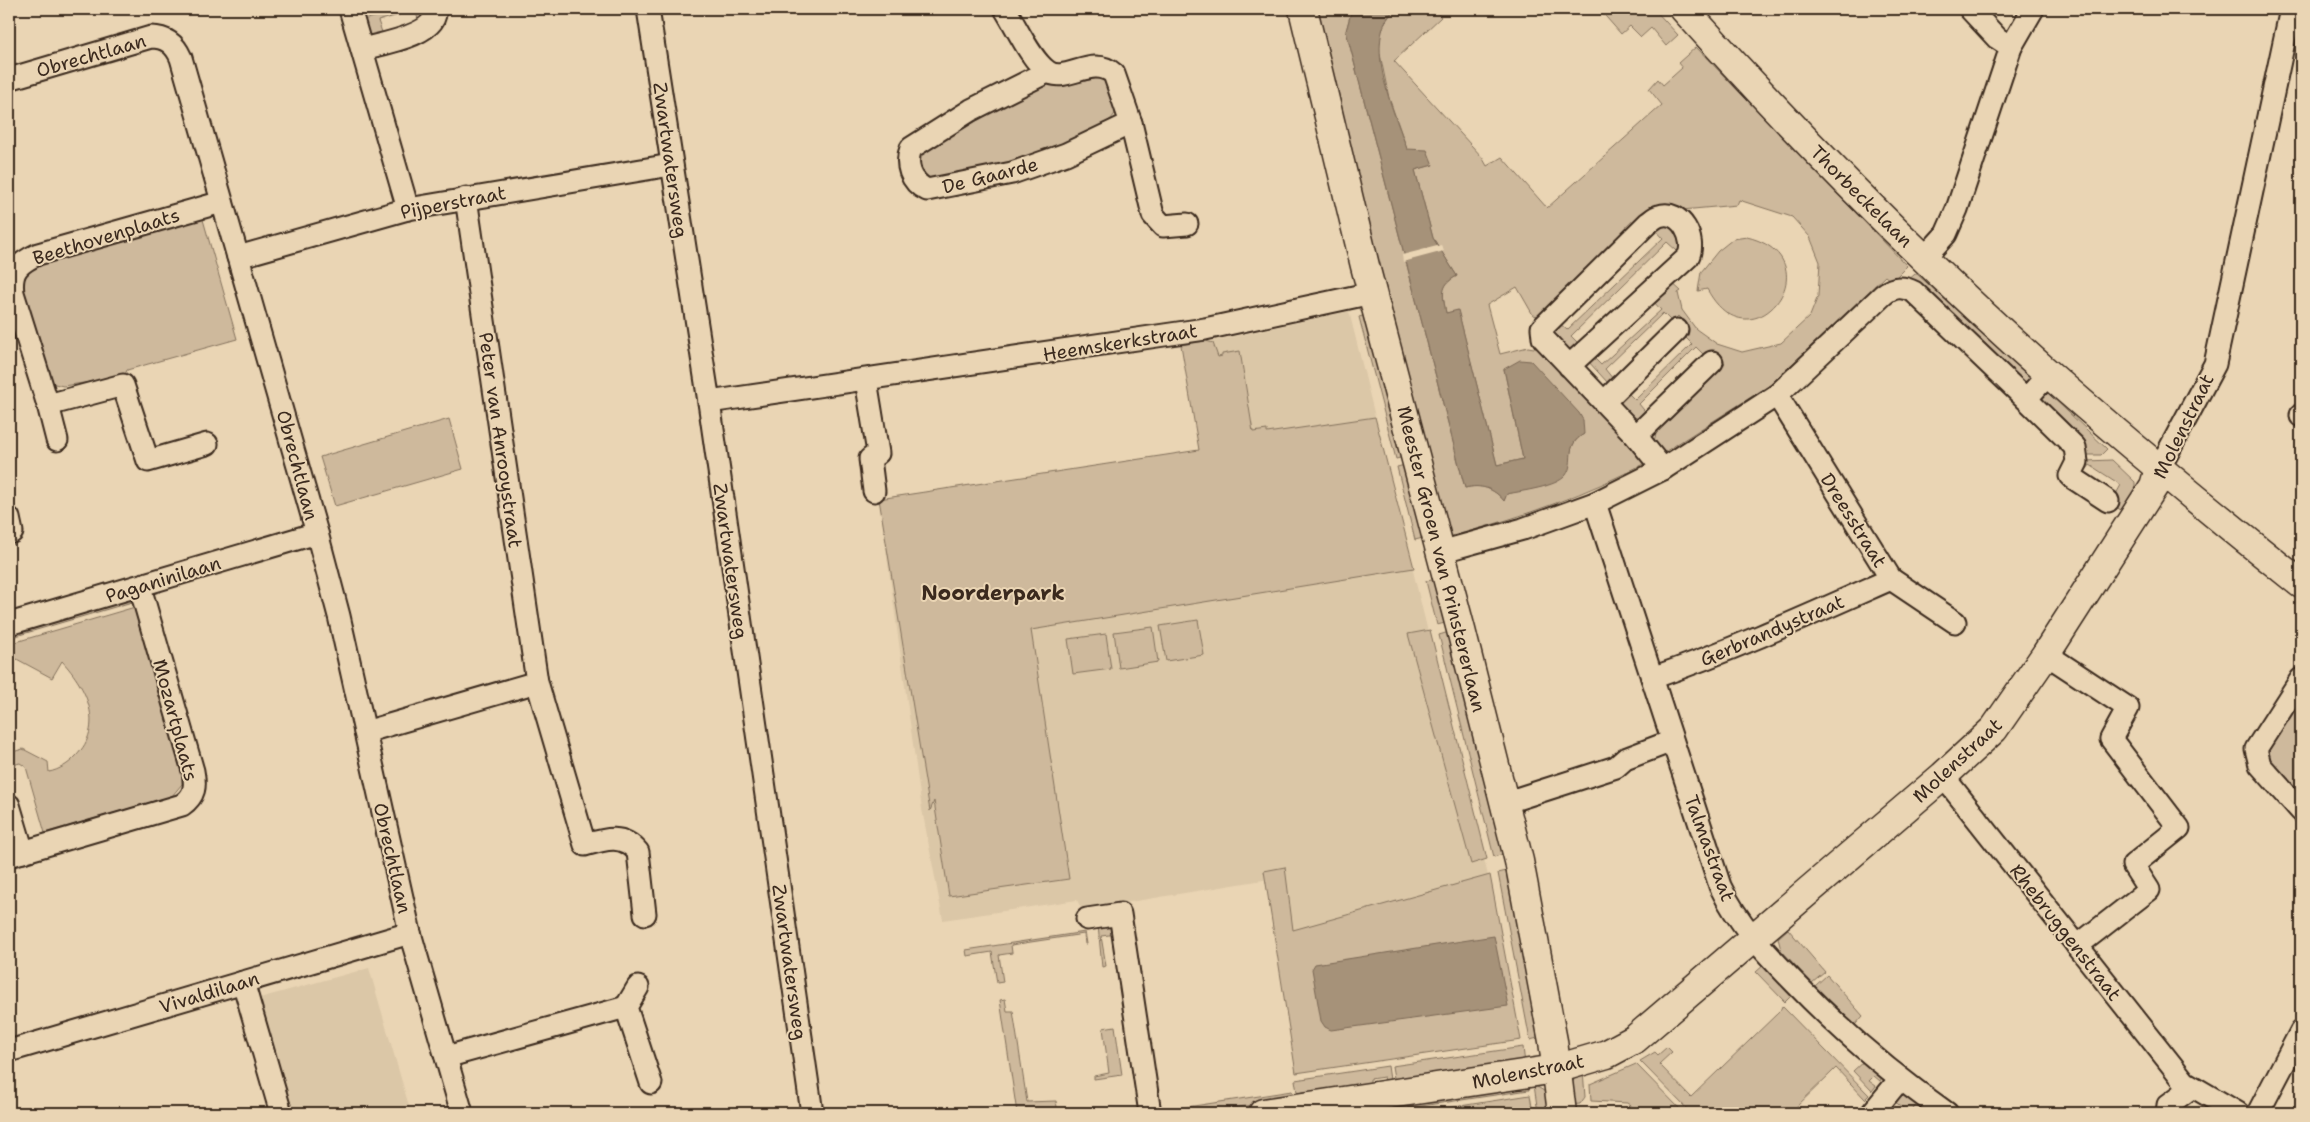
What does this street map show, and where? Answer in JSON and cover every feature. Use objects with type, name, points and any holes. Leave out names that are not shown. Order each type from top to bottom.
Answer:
[{"type":"street","points":[[350,9],[408,209]]},
{"type":"street","points":[[362,49],[422,31],[432,22],[436,15],[435,9]]},
{"type":"street","name":"Zwartwatersweg","points":[[648,9],[709,402],[812,1113]]},
{"type":"street","points":[[1006,9],[1034,56],[1047,72]]},
{"type":"street","name":"Meester Groen van Prinstererlaan","points":[[1303,9],[1372,293],[1440,552],[1520,870],[1553,1041],[1562,1113]]},
{"type":"street","name":"Thorbeckelaan","points":[[1684,9],[1800,135],[1924,258],[2049,374],[2159,469],[2301,584]]},
{"type":"street","points":[[1970,9],[1997,38],[2011,47]]},
{"type":"street","points":[[1924,258],[1946,234],[1950,226],[1994,102],[2011,47],[2033,9]]},
{"type":"street","name":"Molenstraat","points":[[1269,1113],[1556,1069],[1607,1054],[1635,1039],[1983,740],[2003,718],[2154,486],[2159,469],[2215,364],[2290,9]]},
{"type":"street","name":"Obrechtlaan","points":[[9,79],[150,38],[160,38],[170,42],[177,51],[184,68],[317,533],[365,732],[410,933],[462,1113]]},
{"type":"street","name":"De Gaarde","points":[[1131,123],[1066,154],[1012,173],[927,190],[913,179],[907,158],[911,148],[971,110],[1047,72],[1060,74],[1100,66],[1108,69],[1119,83],[1131,123],[1153,214],[1163,226],[1187,224]]},
{"type":"street","name":"Pijperstraat","points":[[238,257],[408,209],[671,165]]},
{"type":"street","name":"Peter van Anrooystraat","points":[[466,198],[537,682],[585,845],[614,838],[632,845],[638,852],[644,914]]},
{"type":"street","name":"Beethovenplaats","points":[[57,440],[13,292],[12,277],[18,265],[38,254],[222,202]]},
{"type":"street","points":[[1569,366],[1688,257],[1692,248],[1688,231],[1672,217],[1658,216],[1648,223],[1542,328],[1543,338],[1569,366],[1636,436],[1663,469]]},
{"type":"street","points":[[1440,552],[1523,529],[1594,503],[1663,469],[1777,395],[1883,294],[1896,287],[1906,287],[1914,292],[2075,447],[2077,462],[2070,476],[2108,501]]},
{"type":"street","name":"Heemskerkstraat","points":[[709,402],[1205,329],[1372,293]]},
{"type":"street","points":[[1604,402],[1677,330]]},
{"type":"street","points":[[1636,436],[1712,362]]},
{"type":"street","points":[[2026,399],[2049,374]]},
{"type":"street","points":[[866,380],[878,453],[870,459],[874,491]]},
{"type":"street","points":[[48,405],[123,385],[148,461],[207,444]]},
{"type":"street","name":"Dreesstraat","points":[[1777,395],[1891,579],[1955,622]]},
{"type":"street","name":"Talmastraat","points":[[1594,503],[1720,886],[1736,917],[1753,938],[1825,1014],[1900,1079],[1947,1113]]},
{"type":"street","name":"Paganinilaan","points":[[9,624],[140,587],[317,533]]},
{"type":"street","name":"Gerbrandystraat","points":[[1652,678],[1737,647],[1891,579]]},
{"type":"street","name":"Mozartplaats","points":[[9,805],[16,854],[182,805],[190,798],[195,782],[140,587]]},
{"type":"street","points":[[2046,654],[2128,708],[2111,739],[2180,828],[2133,865],[2148,890],[2077,946]]},
{"type":"street","points":[[2301,679],[2256,749],[2260,765],[2301,811]]},
{"type":"street","points":[[365,732],[537,682]]},
{"type":"street","points":[[1504,803],[1616,767],[1625,759],[1672,741]]},
{"type":"street","name":"Rhebruggenstraat","points":[[1943,776],[2174,1070],[2191,1088],[2238,1113]]},
{"type":"street","points":[[1087,919],[1120,914],[1150,1113]]},
{"type":"street","name":"Vivaldilaan","points":[[9,1051],[410,933]]},
{"type":"street","points":[[243,982],[281,1113]]},
{"type":"street","points":[[446,1057],[626,1007],[638,987]]},
{"type":"street","points":[[626,1007],[651,1083]]},
{"type":"street","points":[[2258,1113],[2301,1032]]},
{"type":"street","points":[[1872,1113],[1900,1079]]},
{"type":"street","points":[[2167,1113],[2168,1105],[2191,1088]]},
{"type":"shaded area","points":[[376,9],[427,9],[420,25],[415,10],[378,21],[383,35],[372,36],[367,33],[363,20],[378,16]]},
{"type":"shaded area","points":[[1311,9],[1352,9],[1346,31],[1465,488],[1487,488],[1504,501],[1506,494],[1545,486],[1569,467],[1574,444],[1584,434],[1504,369],[1523,459],[1497,465],[1458,311],[1446,313],[1443,296],[1444,287],[1457,276],[1433,238],[1415,170],[1432,165],[1407,149],[1389,98],[1379,49],[1382,26],[1395,9],[1434,9],[1441,17],[1394,61],[1482,157],[1487,166],[1502,157],[1547,208],[1662,105],[1649,89],[1658,79],[1663,85],[1682,68],[1678,63],[1696,47],[1907,266],[1894,279],[1890,280],[1885,276],[1770,385],[1663,453],[1654,441],[1658,427],[1725,363],[1713,350],[1706,357],[1696,347],[1639,404],[1648,415],[1634,418],[1622,409],[1621,403],[1625,390],[1635,400],[1692,344],[1684,336],[1689,329],[1678,316],[1672,322],[1663,313],[1605,369],[1613,379],[1608,383],[1588,361],[1592,356],[1601,365],[1661,310],[1653,301],[1670,281],[1681,291],[1678,293],[1682,310],[1696,329],[1717,344],[1742,352],[1781,343],[1810,316],[1818,296],[1820,262],[1810,237],[1792,217],[1739,200],[1737,205],[1682,210],[1650,209],[1539,316],[1533,315],[1517,287],[1487,305],[1500,354],[1528,347],[1540,349],[1647,462],[1579,494],[1532,512],[1460,534],[1453,539],[1448,536]]},
{"type":"shaded area","points":[[1352,9],[1395,9],[1385,22],[1381,39],[1380,57],[1383,77],[1407,149],[1427,150],[1433,165],[1415,170],[1433,238],[1457,276],[1451,279],[1445,287],[1443,296],[1446,313],[1458,310],[1497,465],[1523,459],[1504,369],[1520,360],[1531,361],[1579,413],[1583,420],[1584,434],[1574,444],[1569,470],[1566,475],[1555,483],[1507,494],[1504,501],[1496,493],[1486,488],[1465,488],[1346,31]]},
{"type":"shaded area","points":[[1599,9],[1654,9],[1678,35],[1666,46],[1651,28],[1641,37],[1630,26],[1621,34]]},
{"type":"shaded area","points":[[1102,77],[1111,89],[1116,106],[1114,115],[1104,125],[1060,145],[977,172],[939,180],[924,178],[919,168],[919,154],[1043,83],[1061,81],[1067,85]]},
{"type":"shaded area","points":[[202,216],[237,339],[127,370],[124,377],[63,386],[51,383],[20,285],[24,273],[33,265]]},
{"type":"shaded area","points":[[1666,224],[1678,231],[1681,246],[1677,251],[1667,242],[1571,336],[1580,345],[1569,349],[1562,347],[1553,334],[1557,321],[1567,330],[1663,238],[1654,228]]},
{"type":"shaded area","points":[[1747,237],[1773,249],[1785,266],[1785,285],[1777,302],[1763,315],[1744,319],[1725,311],[1707,289],[1698,291],[1701,272],[1718,251],[1733,239]]},
{"type":"shaded area","points":[[1915,274],[2033,380],[2022,382],[1907,281]]},
{"type":"shaded area","points":[[1349,311],[1496,908],[1280,941],[1269,879],[1082,910],[1077,900],[943,920],[922,809],[879,499],[1199,450],[1182,348]]},
{"type":"shaded area","points":[[1369,314],[1404,457],[1396,459],[1359,317]]},
{"type":"shaded area","points":[[1206,341],[1213,343],[1218,357],[1222,356],[1222,354],[1240,351],[1253,432],[1267,430],[1267,433],[1375,417],[1414,568],[1031,630],[1069,879],[949,896],[934,801],[930,811],[879,499],[1199,450],[1181,345]]},
{"type":"shaded area","points":[[2046,391],[2107,449],[2101,455],[2082,455],[2042,405],[2040,397]]},
{"type":"shaded area","points":[[449,419],[463,469],[335,506],[320,457]]},
{"type":"shaded area","points":[[2112,460],[2135,482],[2135,490],[2122,511],[2111,503],[2121,485],[2090,465],[2082,476],[2086,461]]},
{"type":"shaded area","points":[[1409,464],[1427,537],[1415,540],[1397,467]]},
{"type":"shaded area","points":[[1438,579],[1449,622],[1437,625],[1426,581]]},
{"type":"shaded area","points":[[126,599],[132,602],[9,638],[9,633]]},
{"type":"shaded area","points":[[135,607],[181,764],[182,784],[172,796],[45,833],[26,767],[20,763],[9,766],[9,753],[23,749],[48,762],[49,772],[64,766],[73,759],[85,744],[90,732],[89,707],[79,683],[62,661],[52,678],[13,657],[9,644]]},
{"type":"shaded area","points":[[1198,620],[1204,655],[1166,661],[1160,626]]},
{"type":"shaded area","points":[[1153,627],[1158,662],[1119,668],[1114,632]]},
{"type":"shaded area","points":[[1430,630],[1487,859],[1471,864],[1408,634]]},
{"type":"shaded area","points":[[1449,632],[1506,853],[1494,857],[1439,635]]},
{"type":"shaded area","points":[[1106,634],[1111,669],[1073,674],[1068,639]]},
{"type":"shaded area","points":[[2301,687],[2301,804],[2265,764],[2262,745]]},
{"type":"shaded area","points":[[1285,867],[1293,930],[1490,875],[1521,1040],[1296,1073],[1264,871]]},
{"type":"shaded area","points":[[1511,870],[1542,1037],[1530,1040],[1498,873]]},
{"type":"shaded area","points":[[1110,923],[1117,934],[1101,936],[1106,966],[1102,967],[1098,925]]},
{"type":"shaded area","points":[[1788,929],[1825,972],[1812,983],[1781,950],[1778,938]]},
{"type":"shaded area","points":[[1085,932],[1087,944],[1085,944],[1084,934],[1011,945],[1012,953],[999,955],[1003,982],[997,983],[992,952],[967,956],[966,950]]},
{"type":"shaded area","points":[[1494,936],[1508,1006],[1331,1030],[1325,1027],[1321,1021],[1312,969],[1315,964]]},
{"type":"shaded area","points":[[1765,964],[1794,993],[1785,1002],[1756,972]]},
{"type":"shaded area","points":[[369,968],[411,1113],[289,1113],[256,999]]},
{"type":"shaded area","points":[[1827,975],[1863,1016],[1855,1025],[1815,986]]},
{"type":"shaded area","points":[[1005,999],[1007,1011],[1013,1011],[1027,1102],[1056,1101],[1058,1113],[1017,1113],[1000,1000]]},
{"type":"shaded area","points":[[1782,1006],[1869,1095],[1865,1099],[1836,1068],[1790,1113],[1691,1113],[1640,1061],[1655,1052],[1658,1055],[1667,1047],[1672,1052],[1659,1064],[1691,1097],[1780,1011]]},
{"type":"shaded area","points":[[1115,1026],[1122,1075],[1094,1079],[1094,1076],[1109,1073],[1103,1028]]},
{"type":"shaded area","points":[[1523,1047],[1525,1064],[1395,1084],[1392,1066]]},
{"type":"shaded area","points":[[1865,1060],[1882,1077],[1880,1081],[1874,1076],[1869,1081],[1876,1086],[1872,1091],[1853,1071]]},
{"type":"shaded area","points":[[1636,1064],[1684,1113],[1641,1113],[1627,1103],[1591,1101],[1590,1084]]},
{"type":"shaded area","points":[[1388,1066],[1390,1080],[1385,1081],[1384,1077],[1370,1079],[1370,1083],[1298,1098],[1295,1080]]},
{"type":"shaded area","points":[[1583,1070],[1585,1097],[1580,1104],[1570,1105],[1573,1081]]},
{"type":"shaded area","points":[[1528,1084],[1529,1090],[1408,1108],[1407,1101]]},
{"type":"shaded area","points":[[1534,1085],[1544,1091],[1551,1108],[1541,1109],[1537,1106]]},
{"type":"shaded area","points":[[1292,1091],[1293,1099],[1198,1113],[1162,1113],[1161,1111]]},
{"type":"shaded area","points":[[1900,1094],[1907,1095],[1918,1103],[1910,1113],[1891,1099]]},
{"type":"shaded area","points":[[1530,1095],[1533,1113],[1428,1113],[1428,1111]]},
{"type":"pier","points":[[1441,245],[1444,251],[1403,262],[1402,255]]},
{"type":"district","name":"Noorderpark","points":[[993,593]]}]
